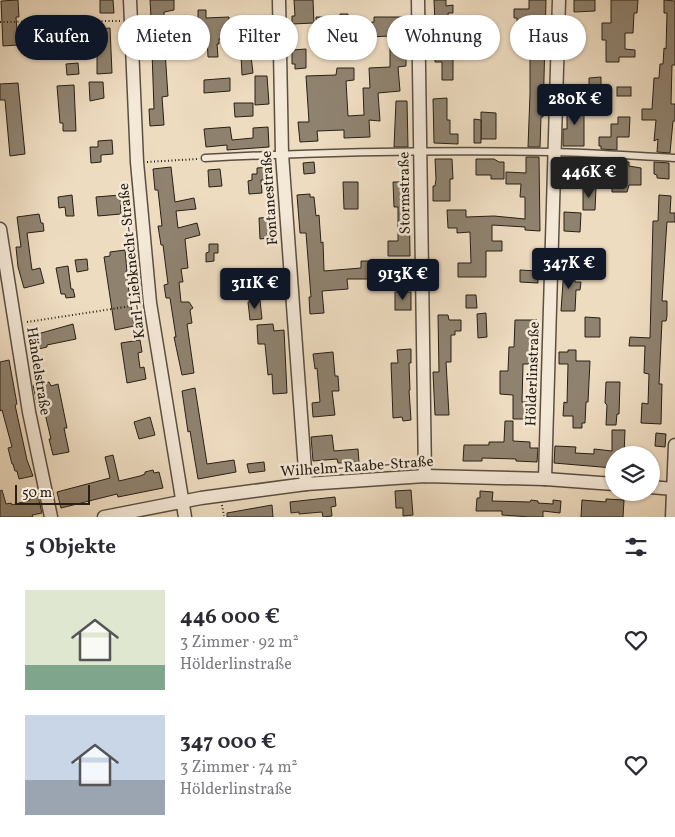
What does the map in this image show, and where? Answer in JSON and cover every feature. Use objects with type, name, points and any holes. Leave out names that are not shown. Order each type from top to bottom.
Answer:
[{"type":"street","name":"Karl-Liebknecht-Straße","points":[[130,0],[137,162],[150,303],[185,517]]},
{"type":"street","name":"Fontanestraße","points":[[279,0],[282,154],[306,484]]},
{"type":"street","name":"Stormstraße","points":[[418,0],[425,476]]},
{"type":"street","name":"Hölderlinstraße","points":[[545,479],[559,0]]},
{"type":"street","name":"Händelstraße","points":[[0,230],[29,412],[51,517]]},
{"type":"street","points":[[672,517],[675,445]]},
{"type":"street","name":"Wilhelm-Raabe-Straße","points":[[104,517],[182,501],[306,484],[425,476],[545,479],[605,483]]},
{"type":"street","points":[[660,488],[673,489]]},
{"type":"lane","points":[[205,158],[420,151],[555,152],[675,158]]},
{"type":"path","points":[[0,22],[118,21]]},
{"type":"path","points":[[144,162],[205,158]]},
{"type":"path","points":[[15,324],[150,303]]},
{"type":"building","points":[[18,0],[19,15],[15,15],[15,45],[3,46],[1,1]]},
{"type":"building","points":[[100,0],[113,0],[114,13],[100,13]]},
{"type":"building","points":[[150,0],[174,0],[174,10],[164,12],[164,15],[151,15]]},
{"type":"building","points":[[294,0],[313,0],[314,15],[308,15],[308,23],[298,24],[298,15],[295,15]]},
{"type":"building","points":[[434,0],[446,0],[446,6],[453,5],[453,13],[435,15]]},
{"type":"building","points":[[529,0],[546,0],[546,15],[514,15],[514,9],[529,9]]},
{"type":"building","points":[[574,0],[595,0],[595,11],[574,12]]},
{"type":"building","points":[[611,0],[638,0],[637,13],[634,13],[633,33],[625,33],[625,49],[635,50],[635,57],[619,57],[619,62],[606,62],[606,40],[602,40],[602,23],[611,23]]},
{"type":"building","points":[[664,0],[675,1],[675,65],[672,65],[671,104],[675,104],[675,121],[673,121],[670,153],[657,152],[658,139],[654,141],[656,120],[642,120],[642,109],[652,109],[654,78],[659,78],[660,64],[663,64],[664,48],[666,49],[667,13],[664,13]]},
{"type":"building","points":[[198,10],[206,10],[206,15],[198,15]]},
{"type":"building","points":[[220,17],[220,39],[219,44],[217,44],[218,57],[210,57],[210,18]]},
{"type":"building","points":[[377,17],[387,17],[387,36],[377,37]]},
{"type":"building","points":[[108,28],[110,28],[112,73],[97,74],[97,60],[108,60]]},
{"type":"building","points":[[306,49],[306,68],[295,69],[295,64],[292,64],[292,60],[298,60],[298,50]]},
{"type":"building","points":[[152,60],[166,60],[168,96],[162,97],[164,125],[150,126],[149,109],[154,109]]},
{"type":"building","points":[[241,60],[251,60],[253,73],[242,75]]},
{"type":"building","points":[[390,60],[406,60],[406,66],[398,67],[400,91],[378,93],[380,121],[369,120],[370,137],[344,138],[344,130],[317,131],[318,141],[300,142],[298,122],[309,122],[306,76],[336,75],[337,68],[354,68],[354,80],[346,81],[348,116],[364,115],[363,88],[370,88],[369,68],[390,67]]},
{"type":"building","points":[[435,60],[453,60],[453,80],[442,80],[442,62],[435,62]]},
{"type":"building","points":[[530,60],[544,60],[540,147],[528,147]]},
{"type":"building","points":[[78,63],[79,74],[67,75],[66,64]]},
{"type":"building","points":[[255,76],[267,76],[269,104],[255,105]]},
{"type":"building","points":[[601,77],[601,92],[589,92],[589,78]]},
{"type":"building","points":[[230,78],[230,91],[204,93],[204,80]]},
{"type":"building","points":[[89,82],[103,82],[104,98],[90,101]]},
{"type":"building","points":[[18,83],[25,154],[10,156],[5,100],[0,100],[0,84]]},
{"type":"building","points":[[74,85],[76,131],[63,131],[63,123],[60,123],[57,86]]},
{"type":"building","points":[[617,87],[631,87],[631,96],[617,96]]},
{"type":"building","points":[[447,98],[447,120],[450,120],[450,134],[458,134],[458,144],[434,143],[433,99]]},
{"type":"building","points":[[396,101],[407,101],[408,147],[394,147]]},
{"type":"building","points":[[234,103],[253,103],[253,116],[235,117]]},
{"type":"building","points":[[584,103],[584,146],[563,146],[563,129],[567,129],[567,104]]},
{"type":"building","points":[[481,112],[496,113],[496,139],[481,139]]},
{"type":"building","points":[[618,117],[630,117],[629,137],[617,137],[617,150],[601,149],[599,137],[611,137],[611,124],[618,124]]},
{"type":"building","points":[[474,119],[481,120],[481,143],[474,143]]},
{"type":"building","points":[[230,127],[232,140],[253,138],[253,128],[268,127],[269,147],[227,150],[227,145],[206,147],[204,129]]},
{"type":"building","points":[[112,140],[113,154],[101,155],[101,162],[91,163],[90,147],[98,147],[98,141]]},
{"type":"building","points":[[526,157],[539,157],[540,231],[525,230],[525,227],[492,225],[492,241],[502,241],[502,251],[486,251],[486,277],[458,277],[458,263],[471,263],[470,232],[457,233],[457,228],[448,228],[447,210],[466,210],[466,217],[494,216],[525,219],[525,197],[520,197],[521,184],[506,184],[506,172],[526,173]]},
{"type":"building","points":[[435,159],[452,159],[453,179],[450,179],[450,201],[433,201],[433,186],[435,186],[436,179]]},
{"type":"building","points":[[476,159],[494,159],[504,162],[504,179],[491,179],[491,175],[476,175]]},
{"type":"building","points":[[601,159],[629,162],[629,166],[641,168],[641,185],[629,185],[627,192],[612,192],[612,166],[601,167]]},
{"type":"building","points":[[314,162],[315,173],[304,174],[303,163]]},
{"type":"building","points":[[654,162],[669,163],[669,179],[657,178],[657,175],[654,174]]},
{"type":"building","points":[[572,163],[589,163],[588,172],[582,172],[582,182],[572,181]]},
{"type":"building","points":[[171,167],[175,202],[194,198],[196,209],[176,211],[178,228],[197,223],[200,235],[185,239],[188,268],[181,269],[183,282],[179,282],[181,302],[189,302],[193,308],[190,310],[192,323],[187,324],[194,373],[182,375],[174,337],[176,337],[170,298],[166,298],[164,285],[168,284],[163,245],[161,245],[158,226],[162,226],[158,190],[155,190],[153,169]]},
{"type":"building","points":[[270,167],[271,179],[261,180],[262,193],[249,194],[248,181],[252,180],[252,174],[257,174],[257,168]]},
{"type":"building","points":[[220,169],[222,186],[209,187],[208,170]]},
{"type":"building","points":[[343,182],[358,182],[358,209],[344,209]]},
{"type":"building","points":[[393,182],[401,182],[401,187],[409,187],[410,256],[388,256],[388,241],[398,241],[398,207],[394,207]]},
{"type":"building","points":[[583,188],[596,188],[595,210],[583,210]]},
{"type":"building","points":[[310,194],[310,197],[314,197],[316,216],[319,215],[321,243],[323,242],[324,271],[361,268],[361,261],[374,261],[374,279],[347,279],[348,289],[322,291],[324,313],[310,314],[309,297],[311,297],[306,233],[300,233],[297,195]]},
{"type":"building","points":[[72,195],[74,216],[66,216],[65,207],[59,208],[58,197]]},
{"type":"building","points":[[120,195],[121,214],[98,216],[96,197]]},
{"type":"building","points":[[659,195],[671,196],[670,213],[675,213],[675,222],[667,222],[666,236],[662,301],[667,301],[667,316],[666,321],[662,321],[659,384],[662,384],[661,424],[641,423],[642,403],[648,404],[649,374],[644,373],[645,346],[629,346],[630,337],[650,338],[653,221],[658,221]]},
{"type":"building","points":[[564,212],[581,213],[580,232],[564,231]]},
{"type":"building","points":[[39,214],[44,231],[27,233],[32,270],[40,268],[44,283],[24,288],[18,267],[16,247],[21,247],[17,217]]},
{"type":"building","points":[[275,217],[276,232],[267,233],[268,238],[260,239],[259,218]]},
{"type":"building","points":[[209,244],[218,244],[218,253],[214,253],[214,261],[206,262],[206,253],[209,252]]},
{"type":"building","points":[[125,250],[134,326],[115,330],[104,257],[110,256],[110,252]]},
{"type":"building","points":[[87,259],[88,270],[77,272],[75,260]]},
{"type":"building","points":[[68,266],[71,289],[73,289],[75,297],[66,298],[65,294],[61,294],[56,268]]},
{"type":"building","points":[[564,268],[575,269],[575,282],[581,282],[580,290],[576,290],[575,311],[561,311]]},
{"type":"building","points":[[520,270],[538,271],[538,283],[520,282]]},
{"type":"building","points":[[278,271],[280,288],[266,289],[265,272]]},
{"type":"building","points":[[395,292],[411,292],[411,310],[395,310]]},
{"type":"building","points":[[466,295],[476,295],[477,308],[466,308]]},
{"type":"building","points":[[260,300],[262,319],[250,320],[248,302]]},
{"type":"building","points":[[486,313],[487,337],[478,338],[477,314]]},
{"type":"building","points":[[438,315],[448,315],[449,320],[461,320],[461,331],[455,331],[455,335],[451,335],[451,362],[446,362],[449,415],[435,415],[433,372],[439,372]]},
{"type":"building","points":[[585,317],[600,318],[600,337],[585,337]]},
{"type":"building","points":[[515,320],[537,320],[533,364],[523,364],[522,402],[529,402],[528,419],[513,419],[513,395],[500,394],[500,371],[508,371],[509,347],[514,347]]},
{"type":"building","points":[[73,324],[76,339],[47,345],[47,347],[30,351],[27,337]]},
{"type":"building","points":[[273,324],[274,331],[284,330],[287,393],[273,394],[272,374],[268,375],[265,344],[258,344],[257,325]]},
{"type":"building","points":[[140,340],[142,352],[138,353],[140,368],[144,367],[146,379],[127,383],[121,343]]},
{"type":"building","points":[[411,349],[409,390],[411,420],[403,421],[402,417],[393,418],[391,363],[398,363],[397,350]]},
{"type":"building","points":[[568,350],[576,350],[576,361],[590,361],[588,402],[586,402],[585,423],[582,423],[582,428],[573,428],[573,416],[563,416],[564,402],[567,403],[568,364],[559,364],[559,352],[568,352]]},
{"type":"building","points":[[333,352],[335,376],[338,376],[339,391],[332,391],[335,415],[313,417],[312,403],[320,402],[317,368],[315,369],[313,354]]},
{"type":"building","points":[[9,360],[17,404],[15,405],[27,460],[33,476],[19,479],[17,471],[15,471],[12,464],[8,448],[12,447],[2,410],[0,411],[0,362]]},
{"type":"building","points":[[49,382],[51,386],[58,384],[67,428],[64,428],[69,452],[53,455],[42,401],[37,403],[33,385]]},
{"type":"building","points":[[606,382],[620,382],[619,414],[617,414],[616,425],[606,425]]},
{"type":"building","points":[[195,388],[207,464],[234,460],[236,472],[198,479],[182,391]]},
{"type":"building","points":[[150,417],[155,435],[139,439],[134,422]]},
{"type":"building","points":[[505,421],[513,421],[513,441],[530,442],[530,448],[538,448],[537,462],[482,458],[482,461],[463,461],[464,445],[489,445],[489,442],[504,442]]},
{"type":"building","points":[[612,430],[625,430],[624,446],[612,446]]},
{"type":"building","points":[[656,433],[666,434],[665,447],[655,446]]},
{"type":"building","points":[[332,435],[334,451],[358,449],[359,462],[338,463],[337,459],[313,461],[311,437]]},
{"type":"building","points":[[555,446],[576,447],[575,453],[594,454],[594,449],[605,450],[605,467],[554,463]]},
{"type":"building","points":[[113,455],[119,481],[140,476],[145,474],[145,472],[153,470],[154,473],[159,472],[163,488],[118,497],[117,494],[61,508],[57,492],[110,478],[105,457]]},
{"type":"building","points":[[264,462],[265,471],[249,473],[247,464]]},
{"type":"building","points":[[2,490],[6,504],[11,503],[12,505],[30,500],[29,494],[37,492],[42,513],[32,515],[33,517],[0,517],[0,491]]},
{"type":"building","points":[[411,490],[413,515],[403,516],[403,508],[396,508],[395,491]]},
{"type":"building","points":[[480,491],[493,492],[492,501],[530,502],[531,500],[538,501],[538,503],[553,504],[553,500],[561,501],[560,513],[543,511],[543,517],[530,517],[502,515],[502,511],[476,511],[477,498],[480,498]]},
{"type":"building","points":[[335,497],[336,506],[331,507],[332,516],[323,517],[322,512],[291,513],[290,502]]},
{"type":"building","points":[[582,500],[624,501],[623,517],[581,517]]},
{"type":"building","points":[[272,505],[273,517],[227,517],[227,513]]}]
